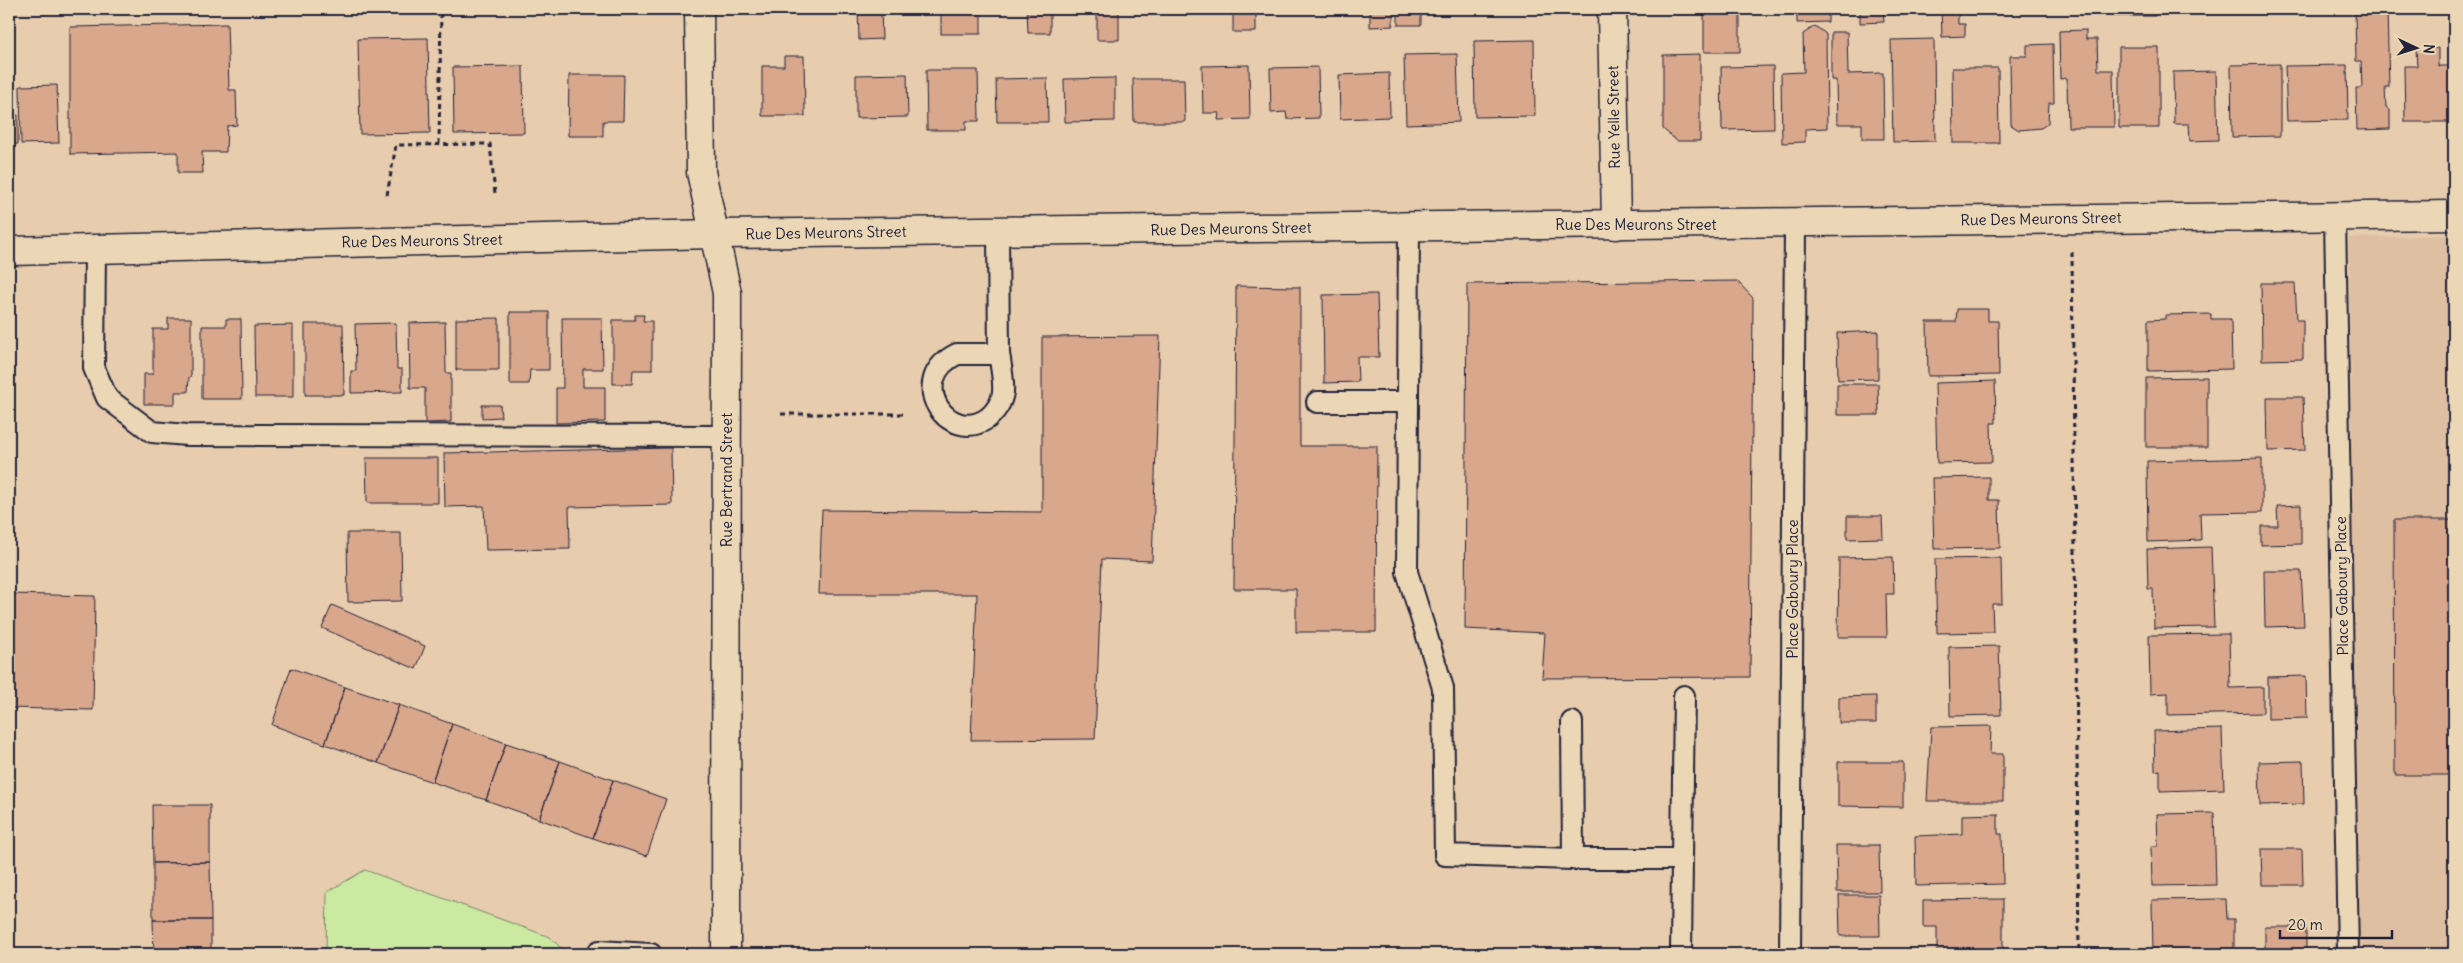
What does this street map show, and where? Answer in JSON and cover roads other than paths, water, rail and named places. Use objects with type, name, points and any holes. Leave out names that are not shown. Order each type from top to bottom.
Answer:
[{"type":"street","name":"Rue Bertrand Street","points":[[698,9],[701,172],[727,293],[726,954]]},
{"type":"street","name":"Rue Yelle Street","points":[[1612,9],[1616,226]]},
{"type":"street","name":"Rue Des Meurons Street","points":[[9,251],[714,234],[1409,226],[1616,226],[2072,218],[2454,215]]},
{"type":"lane","name":"Place Gaboury Place","points":[[2335,217],[2348,954]]},
{"type":"lane","name":"Place Gaboury Place","points":[[1790,954],[1795,224]]},
{"type":"lane","points":[[1409,226],[1407,572],[1443,688],[1445,855],[1573,859],[1682,859]]},
{"type":"lane","points":[[998,232],[999,354]]},
{"type":"lane","points":[[95,250],[94,368],[107,398],[152,432],[187,435],[727,436]]},
{"type":"lane","points":[[1317,402],[1408,402]]},
{"type":"lane","points":[[1681,954],[1684,696]]},
{"type":"lane","points":[[1572,722],[1573,859]]},
{"type":"lane","points":[[599,951],[651,954]]}]
